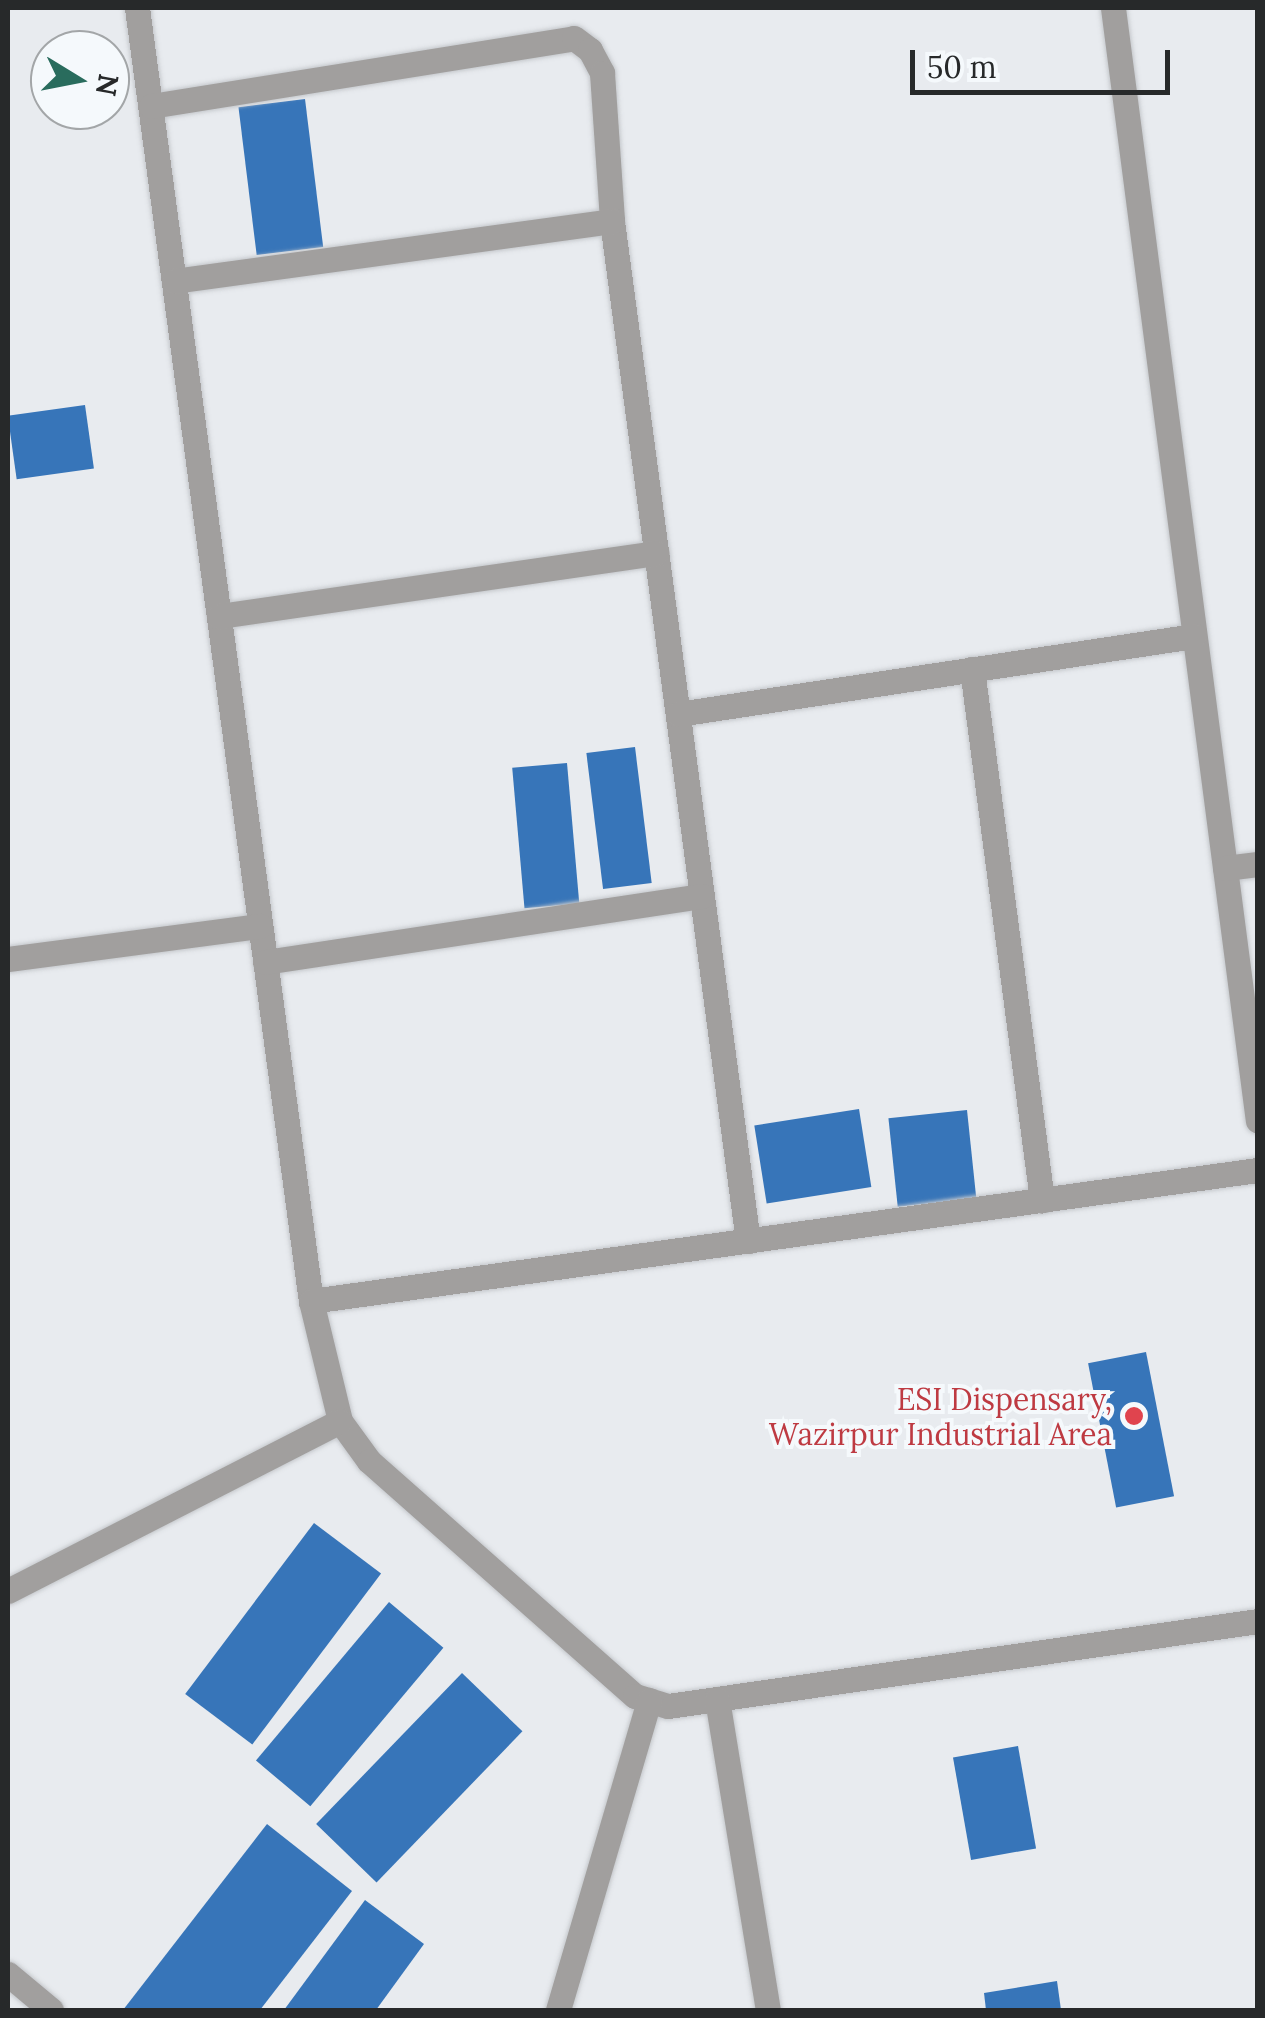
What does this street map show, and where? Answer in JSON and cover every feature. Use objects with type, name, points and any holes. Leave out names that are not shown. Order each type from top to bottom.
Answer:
[{"type":"street","points":[[137,8],[311,1301],[340,1421],[369,1461],[634,1696],[668,1706],[1258,1621]]},
{"type":"street","points":[[1113,8],[1258,1121]]},
{"type":"street","points":[[150,106],[574,38],[590,50],[602,73],[612,221],[748,1241]]},
{"type":"street","points":[[174,281],[612,221]]},
{"type":"street","points":[[219,616],[656,552]]},
{"type":"street","points":[[678,714],[1194,636]]},
{"type":"street","points":[[972,669],[1042,1200]]},
{"type":"street","points":[[1225,868],[1258,864]]},
{"type":"street","points":[[265,962],[702,896]]},
{"type":"street","points":[[8,960],[260,926]]},
{"type":"street","points":[[311,1301],[1258,1170]]},
{"type":"street","points":[[8,1591],[340,1421]]},
{"type":"street","points":[[717,1699],[768,2010]]},
{"type":"street","points":[[558,2010],[648,1700]]},
{"type":"street","points":[[8,1974],[51,2010]]},
{"type":"building","points":[[305,99],[323,247],[257,255],[238,107]]},
{"type":"building","points":[[85,405],[94,468],[17,479],[8,416]]},
{"type":"building","points":[[635,747],[652,883],[603,889],[586,753]]},
{"type":"building","points":[[567,763],[579,903],[524,908],[512,768]]},
{"type":"building","points":[[859,1109],[871,1187],[767,1204],[754,1126]]},
{"type":"building","points":[[967,1110],[976,1199],[898,1207],[888,1118]]},
{"type":"building","points":[[1146,1352],[1174,1496],[1116,1508],[1088,1363]]},
{"type":"building","points":[[314,1523],[381,1574],[252,1744],[185,1694]]},
{"type":"building","points":[[389,1602],[443,1648],[310,1806],[256,1761]]},
{"type":"building","points":[[462,1673],[522,1731],[377,1882],[316,1824]]},
{"type":"building","points":[[1018,1746],[1036,1848],[971,1860],[953,1757]]},
{"type":"building","points":[[267,1824],[352,1891],[260,2010],[123,2010]]},
{"type":"building","points":[[365,1900],[424,1944],[376,2010],[284,2010]]},
{"type":"building","points":[[1057,1981],[1061,2010],[986,2010],[984,1993]]},
{"type":"place","name":"ESI Dispensary, Wazirpur Industrial Area","points":[[1134,1416]]}]
